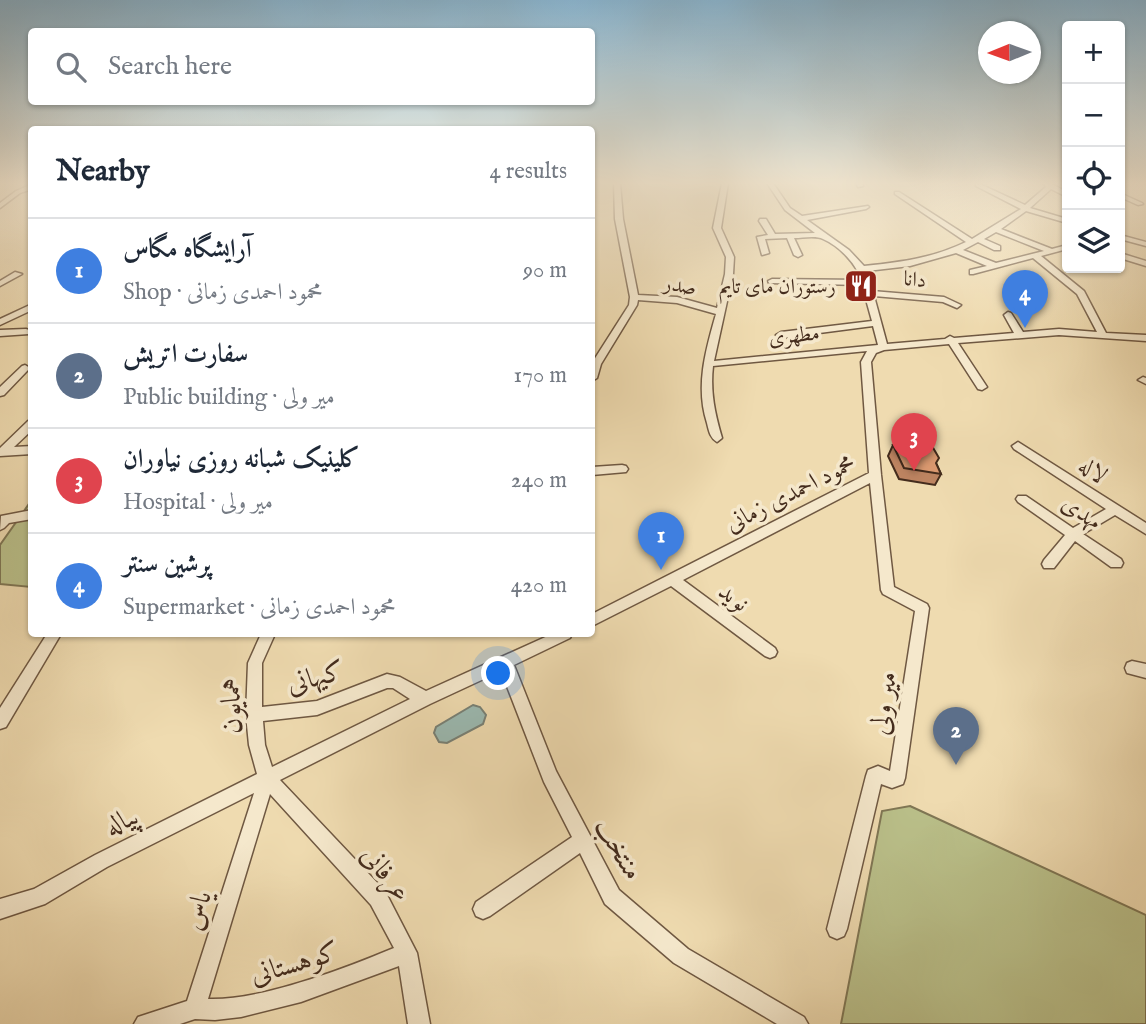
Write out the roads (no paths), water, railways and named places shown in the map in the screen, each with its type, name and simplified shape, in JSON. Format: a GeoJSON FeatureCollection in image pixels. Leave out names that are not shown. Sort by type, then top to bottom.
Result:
{"type":"FeatureCollection","features":[{"type":"Feature","properties":{"kind":"street"},"geometry":{"type":"LineString","coordinates":[[595,368],[633,305],[634,297],[621,231]]}},
{"type":"Feature","properties":{"kind":"street"},"geometry":{"type":"LineString","coordinates":[[717,438],[708,416],[705,391],[708,364],[729,274],[730,257],[718,231]]}},
{"type":"Feature","properties":{"kind":"street"},"geometry":{"type":"LineString","coordinates":[[769,231],[773,237]]}},
{"type":"Feature","properties":{"kind":"street"},"geometry":{"type":"LineString","coordinates":[[818,231],[862,269],[884,347],[950,339],[1059,332],[1146,338]]}},
{"type":"Feature","properties":{"kind":"street"},"geometry":{"type":"LineString","coordinates":[[958,231],[974,241],[997,248]]}},
{"type":"Feature","properties":{"kind":"street"},"geometry":{"type":"LineString","coordinates":[[862,269],[913,264],[974,241],[991,231]]}},
{"type":"Feature","properties":{"kind":"street"},"geometry":{"type":"LineString","coordinates":[[999,231],[1051,251]]}},
{"type":"Feature","properties":{"kind":"street"},"geometry":{"type":"LineString","coordinates":[[765,253],[760,238],[824,235]]}},
{"type":"Feature","properties":{"kind":"street"},"geometry":{"type":"LineString","coordinates":[[790,237],[798,255]]}},
{"type":"Feature","properties":{"kind":"street"},"geometry":{"type":"LineString","coordinates":[[1125,238],[1146,244]]}},
{"type":"Feature","properties":{"kind":"street"},"geometry":{"type":"LineString","coordinates":[[973,272],[1062,248]]}},
{"type":"Feature","properties":{"kind":"street"},"geometry":{"type":"LineString","coordinates":[[954,249],[995,266]]}},
{"type":"Feature","properties":{"kind":"street"},"geometry":{"type":"LineString","coordinates":[[1034,255],[1081,293],[1103,335]]}},
{"type":"Feature","properties":{"kind":"street"},"geometry":{"type":"LineString","coordinates":[[1125,257],[1146,264]]}},
{"type":"Feature","properties":{"kind":"street"},"geometry":{"type":"LineString","coordinates":[[0,284],[18,274]]}},
{"type":"Feature","properties":{"kind":"street","name":"دانا"},"geometry":{"type":"LineString","coordinates":[[772,282],[816,282],[868,288],[944,300],[957,306]]}},
{"type":"Feature","properties":{"kind":"street","name":"صدر"},"geometry":{"type":"LineString","coordinates":[[634,297],[677,300],[720,312]]}},
{"type":"Feature","properties":{"kind":"street"},"geometry":{"type":"LineString","coordinates":[[0,322],[28,308]]}},
{"type":"Feature","properties":{"kind":"street"},"geometry":{"type":"LineString","coordinates":[[1008,315],[1018,334]]}},
{"type":"Feature","properties":{"kind":"street"},"geometry":{"type":"LineString","coordinates":[[780,335],[878,323]]}},
{"type":"Feature","properties":{"kind":"street"},"geometry":{"type":"LineString","coordinates":[[0,333],[26,332]]}},
{"type":"Feature","properties":{"kind":"street"},"geometry":{"type":"LineString","coordinates":[[950,339],[982,387]]}},
{"type":"Feature","properties":{"kind":"street","name":"مطهری"},"geometry":{"type":"LineString","coordinates":[[708,364],[884,347]]}},
{"type":"Feature","properties":{"kind":"street","name":"محمود احمدی زمانی"},"geometry":{"type":"LineString","coordinates":[[595,618],[875,475],[866,362],[872,351],[884,347]]}},
{"type":"Feature","properties":{"kind":"street"},"geometry":{"type":"LineString","coordinates":[[0,393],[25,368]]}},
{"type":"Feature","properties":{"kind":"street"},"geometry":{"type":"LineString","coordinates":[[1,452],[28,428]]}},
{"type":"Feature","properties":{"kind":"street","name":"لاله"},"geometry":{"type":"LineString","coordinates":[[1017,446],[1146,529]]}},
{"type":"Feature","properties":{"kind":"street"},"geometry":{"type":"LineString","coordinates":[[1,452],[28,450]]}},
{"type":"Feature","properties":{"kind":"street"},"geometry":{"type":"LineString","coordinates":[[595,471],[622,469]]}},
{"type":"Feature","properties":{"kind":"street","name":"میر ولی"},"geometry":{"type":"LineString","coordinates":[[837,929],[874,776],[878,774],[892,780],[897,778],[922,608],[888,590],[875,475]]}},
{"type":"Feature","properties":{"kind":"street","name":"مهدی"},"geometry":{"type":"LineString","coordinates":[[1022,499],[1116,564]]}},
{"type":"Feature","properties":{"kind":"street"},"geometry":{"type":"LineString","coordinates":[[1049,564],[1074,533],[1116,509]]}},
{"type":"Feature","properties":{"kind":"street"},"geometry":{"type":"LineString","coordinates":[[0,525],[5,519],[28,515]]}},
{"type":"Feature","properties":{"kind":"street","name":"نوید"},"geometry":{"type":"LineString","coordinates":[[672,579],[770,653]]}},
{"type":"Feature","properties":{"kind":"street"},"geometry":{"type":"LineString","coordinates":[[0,722],[52,637]]}},
{"type":"Feature","properties":{"kind":"street","name":"همایون"},"geometry":{"type":"LineString","coordinates":[[267,637],[255,663],[254,715],[257,745],[267,778]]}},
{"type":"Feature","properties":{"kind":"street"},"geometry":{"type":"LineString","coordinates":[[267,778],[425,699],[559,637]]}},
{"type":"Feature","properties":{"kind":"street","name":"منتخب"},"geometry":{"type":"LineString","coordinates":[[506,663],[545,765],[581,841],[612,897],[681,956],[797,1024]]}},
{"type":"Feature","properties":{"kind":"street","name":"کیهانی"},"geometry":{"type":"LineString","coordinates":[[254,715],[317,708],[387,681],[395,682],[425,699]]}},
{"type":"Feature","properties":{"kind":"street","name":"پیاله"},"geometry":{"type":"LineString","coordinates":[[0,909],[38,897],[267,778]]}},
{"type":"Feature","properties":{"kind":"street","name":"عرفانی"},"geometry":{"type":"LineString","coordinates":[[267,778],[378,898],[407,953],[419,1024]]}},
{"type":"Feature","properties":{"kind":"street","name":"یاس"},"geometry":{"type":"LineString","coordinates":[[195,1009],[267,778]]}},
{"type":"Feature","properties":{"kind":"street"},"geometry":{"type":"LineString","coordinates":[[483,909],[581,841]]}},
{"type":"Feature","properties":{"kind":"street","name":"کوهستانی"},"geometry":{"type":"LineString","coordinates":[[195,1009],[206,1011],[249,1005],[334,981],[407,953]]}},
{"type":"Feature","properties":{"kind":"street"},"geometry":{"type":"LineString","coordinates":[[145,1024],[195,1009]]}},
{"type":"Feature","properties":{"kind":"water"},"geometry":{"type":"Polygon","coordinates":[[[473,705],[480,707],[486,715],[483,724],[447,743],[439,742],[434,733],[436,727],[473,705]]]}},
{"type":"Feature","properties":{"kind":"place","name":"رستوران مای تایم"},"geometry":{"type":"Point","coordinates":[861,286]}},
{"type":"Feature","properties":{"kind":"place","name":"پرشین سنتر"},"geometry":{"type":"Point","coordinates":[1025,328]}},
{"type":"Feature","properties":{"kind":"place","name":"کلینیک شبانه روزی نیاوران"},"geometry":{"type":"Point","coordinates":[914,471]}},
{"type":"Feature","properties":{"kind":"place","name":"آرایشگاه مگاس"},"geometry":{"type":"Point","coordinates":[661,570]}},
{"type":"Feature","properties":{"kind":"place","name":"سفارت اتریش"},"geometry":{"type":"Point","coordinates":[956,765]}}]}
